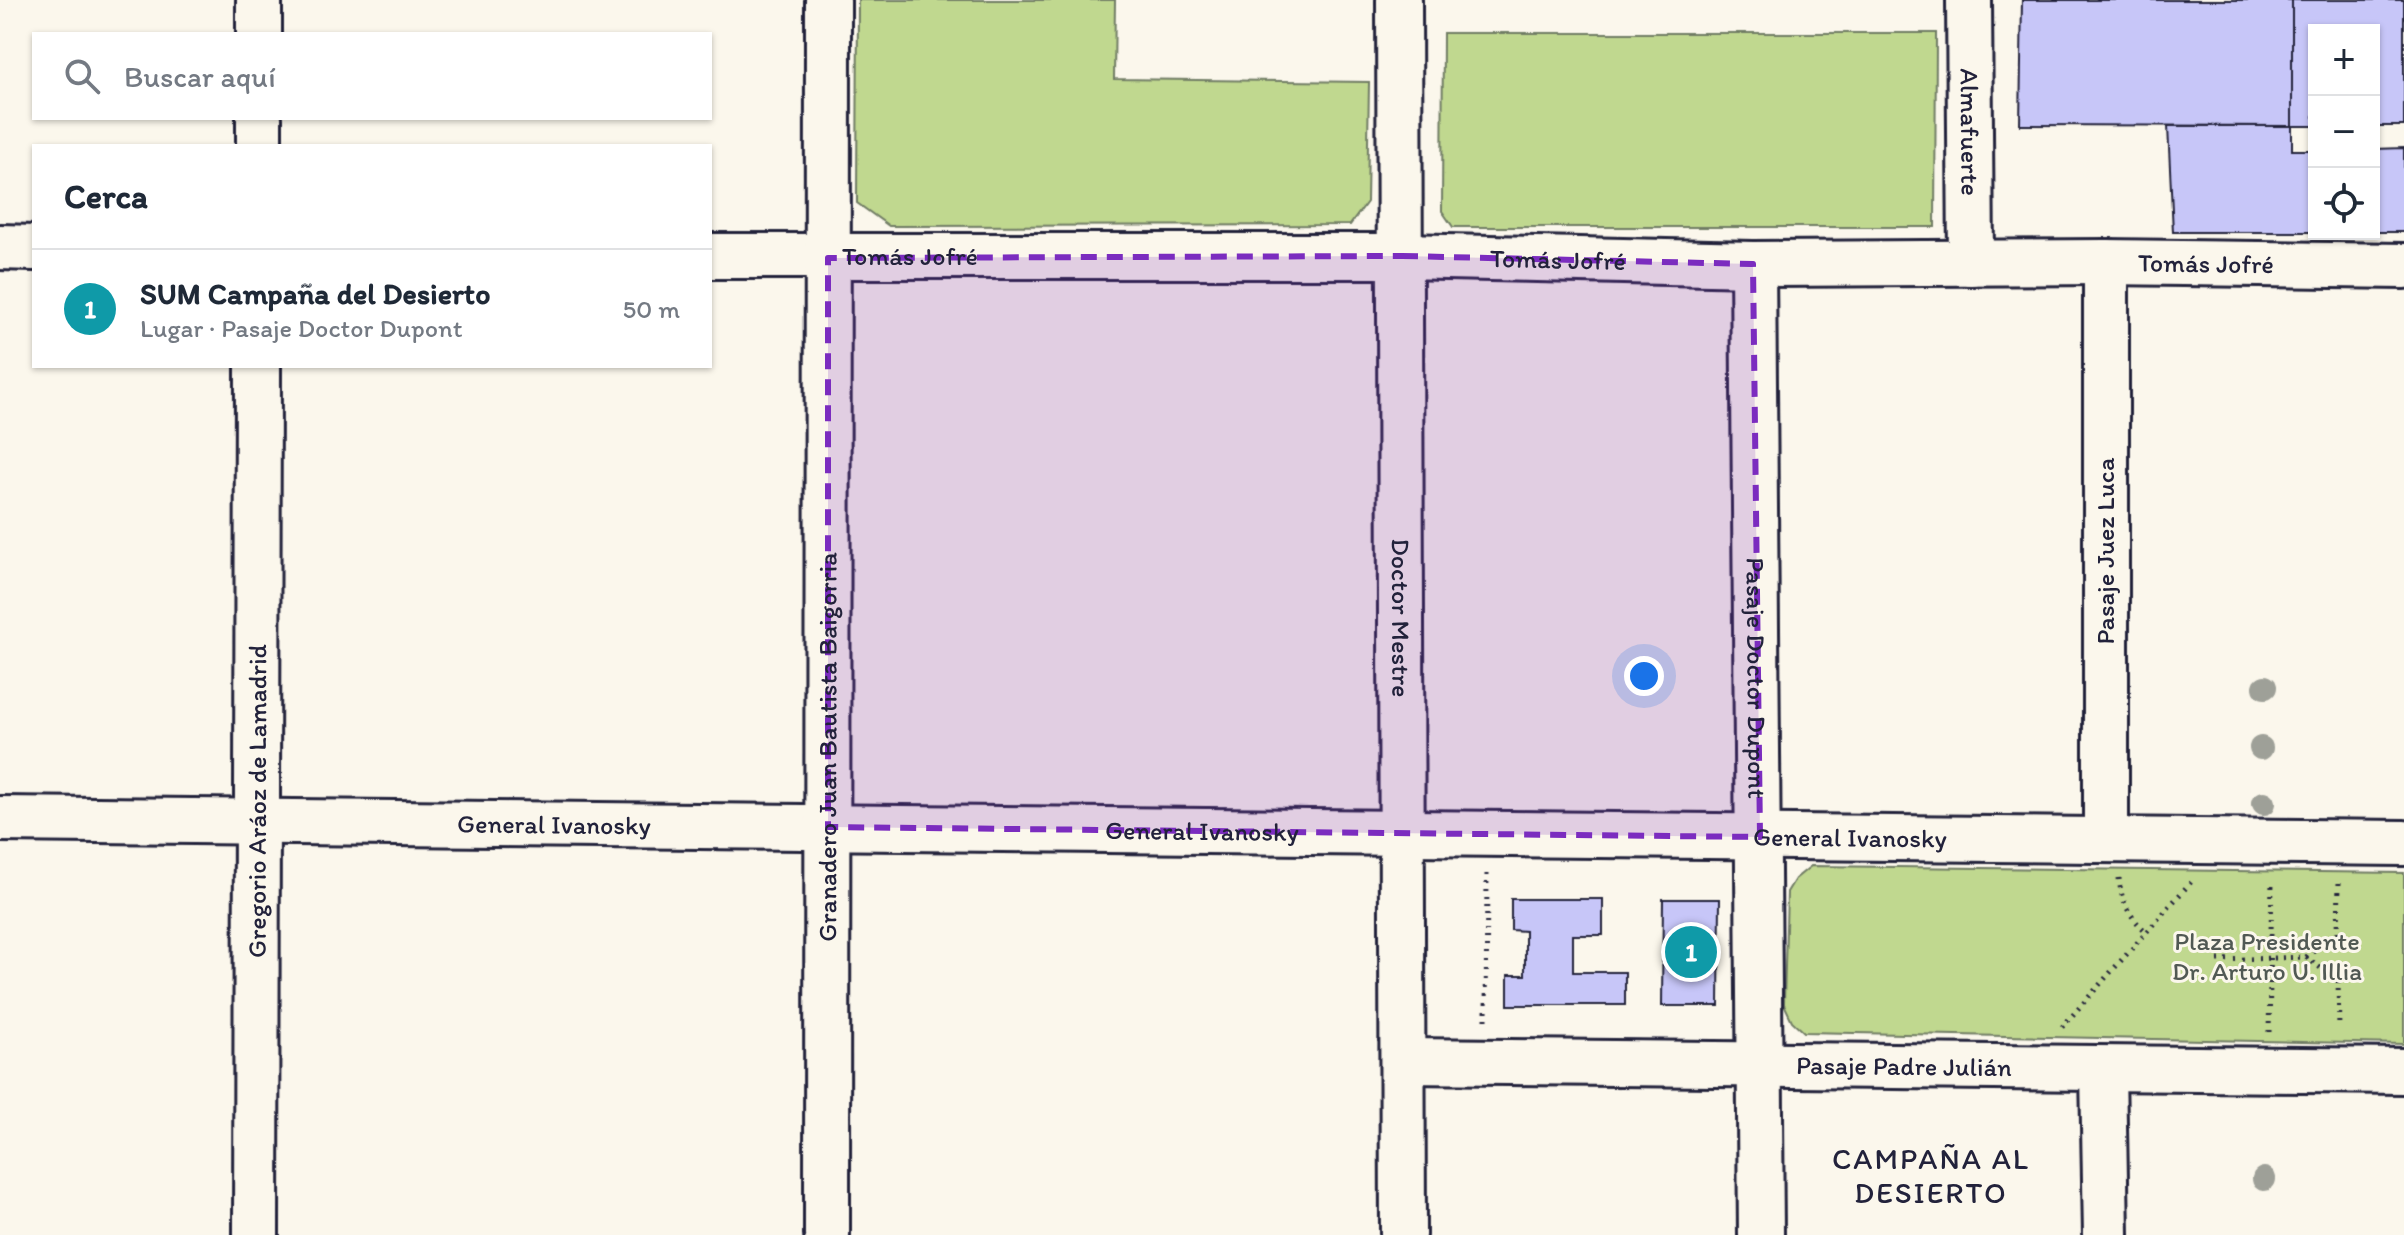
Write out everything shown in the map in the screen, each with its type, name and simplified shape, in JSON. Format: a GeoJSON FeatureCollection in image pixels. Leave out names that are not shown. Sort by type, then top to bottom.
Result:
{"type":"FeatureCollection","features":[{"type":"Feature","properties":{"kind":"street"},"geometry":{"type":"LineString","coordinates":[[259,0],[259,32]]}},
{"type":"Feature","properties":{"kind":"street","name":"Granadero Juan Bautista Baigorria"},"geometry":{"type":"LineString","coordinates":[[827,1235],[828,0]]}},
{"type":"Feature","properties":{"kind":"street","name":"Doctor Mestre"},"geometry":{"type":"LineString","coordinates":[[1399,0],[1405,833],[1403,1235]]}},
{"type":"Feature","properties":{"kind":"street","name":"Almafuerte"},"geometry":{"type":"LineString","coordinates":[[1969,0],[1971,263]]}},
{"type":"Feature","properties":{"kind":"street"},"geometry":{"type":"LineString","coordinates":[[259,120],[259,144]]}},
{"type":"Feature","properties":{"kind":"street"},"geometry":{"type":"LineString","coordinates":[[0,247],[32,248]]}},
{"type":"Feature","properties":{"kind":"street","name":"Tomás Jofré"},"geometry":{"type":"LineString","coordinates":[[712,256],[1402,256],[1753,264],[2106,262],[2404,266]]}},
{"type":"Feature","properties":{"kind":"street","name":"Pasaje Juez Luca"},"geometry":{"type":"LineString","coordinates":[[2106,262],[2112,855]]}},
{"type":"Feature","properties":{"kind":"street","name":"Pasaje Doctor Dupont"},"geometry":{"type":"LineString","coordinates":[[1753,264],[1761,1235]]}},
{"type":"Feature","properties":{"kind":"street","name":"Gregorio Aráoz de Lamadrid"},"geometry":{"type":"LineString","coordinates":[[256,1235],[258,368]]}},
{"type":"Feature","properties":{"kind":"street","name":"General Ivanosky"},"geometry":{"type":"LineString","coordinates":[[0,819],[1760,837],[2112,855],[2404,843]]}},
{"type":"Feature","properties":{"kind":"street","name":"Pasaje Padre Julián"},"geometry":{"type":"LineString","coordinates":[[1404,1061],[2103,1071],[2404,1071]]}},
{"type":"Feature","properties":{"kind":"street"},"geometry":{"type":"LineString","coordinates":[[2103,1071],[2106,1235]]}},
{"type":"Feature","properties":{"kind":"path"},"geometry":{"type":"LineString","coordinates":[[2112,855],[2121,895],[2132,920],[2147,932]]}},
{"type":"Feature","properties":{"kind":"path"},"geometry":{"type":"LineString","coordinates":[[1486,1030],[1487,865]]}},
{"type":"Feature","properties":{"kind":"path"},"geometry":{"type":"LineString","coordinates":[[2269,1041],[2273,958],[2272,872]]}},
{"type":"Feature","properties":{"kind":"path"},"geometry":{"type":"LineString","coordinates":[[2218,960],[2306,957],[2338,933],[2339,872]]}},
{"type":"Feature","properties":{"kind":"path"},"geometry":{"type":"LineString","coordinates":[[2054,1037],[2193,881]]}},
{"type":"Feature","properties":{"kind":"path"},"geometry":{"type":"LineString","coordinates":[[2306,957],[2338,981],[2339,1042]]}},
{"type":"Feature","properties":{"kind":"highlighted area"},"geometry":{"type":"Polygon","coordinates":[[[1402,256],[1753,264],[1760,837],[828,827],[828,258],[1402,256]]]}},
{"type":"Feature","properties":{"kind":"green space"},"geometry":{"type":"Polygon","coordinates":[[[858,0],[1115,0],[1114,79],[1369,82],[1367,202],[1350,225],[889,226],[857,203],[858,0]]]}},
{"type":"Feature","properties":{"kind":"green space"},"geometry":{"type":"Polygon","coordinates":[[[1443,33],[1936,33],[1935,227],[1453,227],[1442,211],[1443,33]]]}},
{"type":"Feature","properties":{"kind":"green space","name":"Plaza Presidente Dr. Arturo U. Illia"},"geometry":{"type":"Polygon","coordinates":[[[1811,866],[2404,873],[2404,1044],[1804,1032],[1792,1021],[1784,1004],[1787,892],[1795,879],[1811,866]]]}},
{"type":"Feature","properties":{"kind":"building"},"geometry":{"type":"Polygon","coordinates":[[[2022,0],[2292,0],[2292,126],[2020,125],[2022,0]]]}},
{"type":"Feature","properties":{"kind":"building"},"geometry":{"type":"Polygon","coordinates":[[[2292,0],[2404,0],[2404,126],[2380,126],[2380,24],[2308,24],[2308,126],[2292,126],[2292,0]]]}},
{"type":"Feature","properties":{"kind":"building"},"geometry":{"type":"Polygon","coordinates":[[[2168,126],[2292,126],[2292,150],[2308,150],[2308,232],[2173,232],[2168,126]]]}},
{"type":"Feature","properties":{"kind":"building"},"geometry":{"type":"Polygon","coordinates":[[[2404,148],[2404,232],[2380,232],[2380,149],[2404,148]]]}},
{"type":"Feature","properties":{"kind":"building"},"geometry":{"type":"Polygon","coordinates":[[[1511,899],[1603,899],[1603,935],[1573,935],[1573,972],[1625,972],[1625,1005],[1508,1005],[1508,975],[1525,975],[1525,931],[1511,930],[1511,899]]]}},
{"type":"Feature","properties":{"kind":"building"},"geometry":{"type":"Polygon","coordinates":[[[1663,899],[1720,899],[1719,1006],[1662,1006],[1663,899]]]}},
{"type":"Feature","properties":{"kind":"place","name":"SUM Campaña del Desierto"},"geometry":{"type":"Point","coordinates":[1691,952]}},
{"type":"Feature","properties":{"kind":"district","name":"CAMPAÑA AL DESIERTO"},"geometry":{"type":"Point","coordinates":[1931,1175]}}]}
